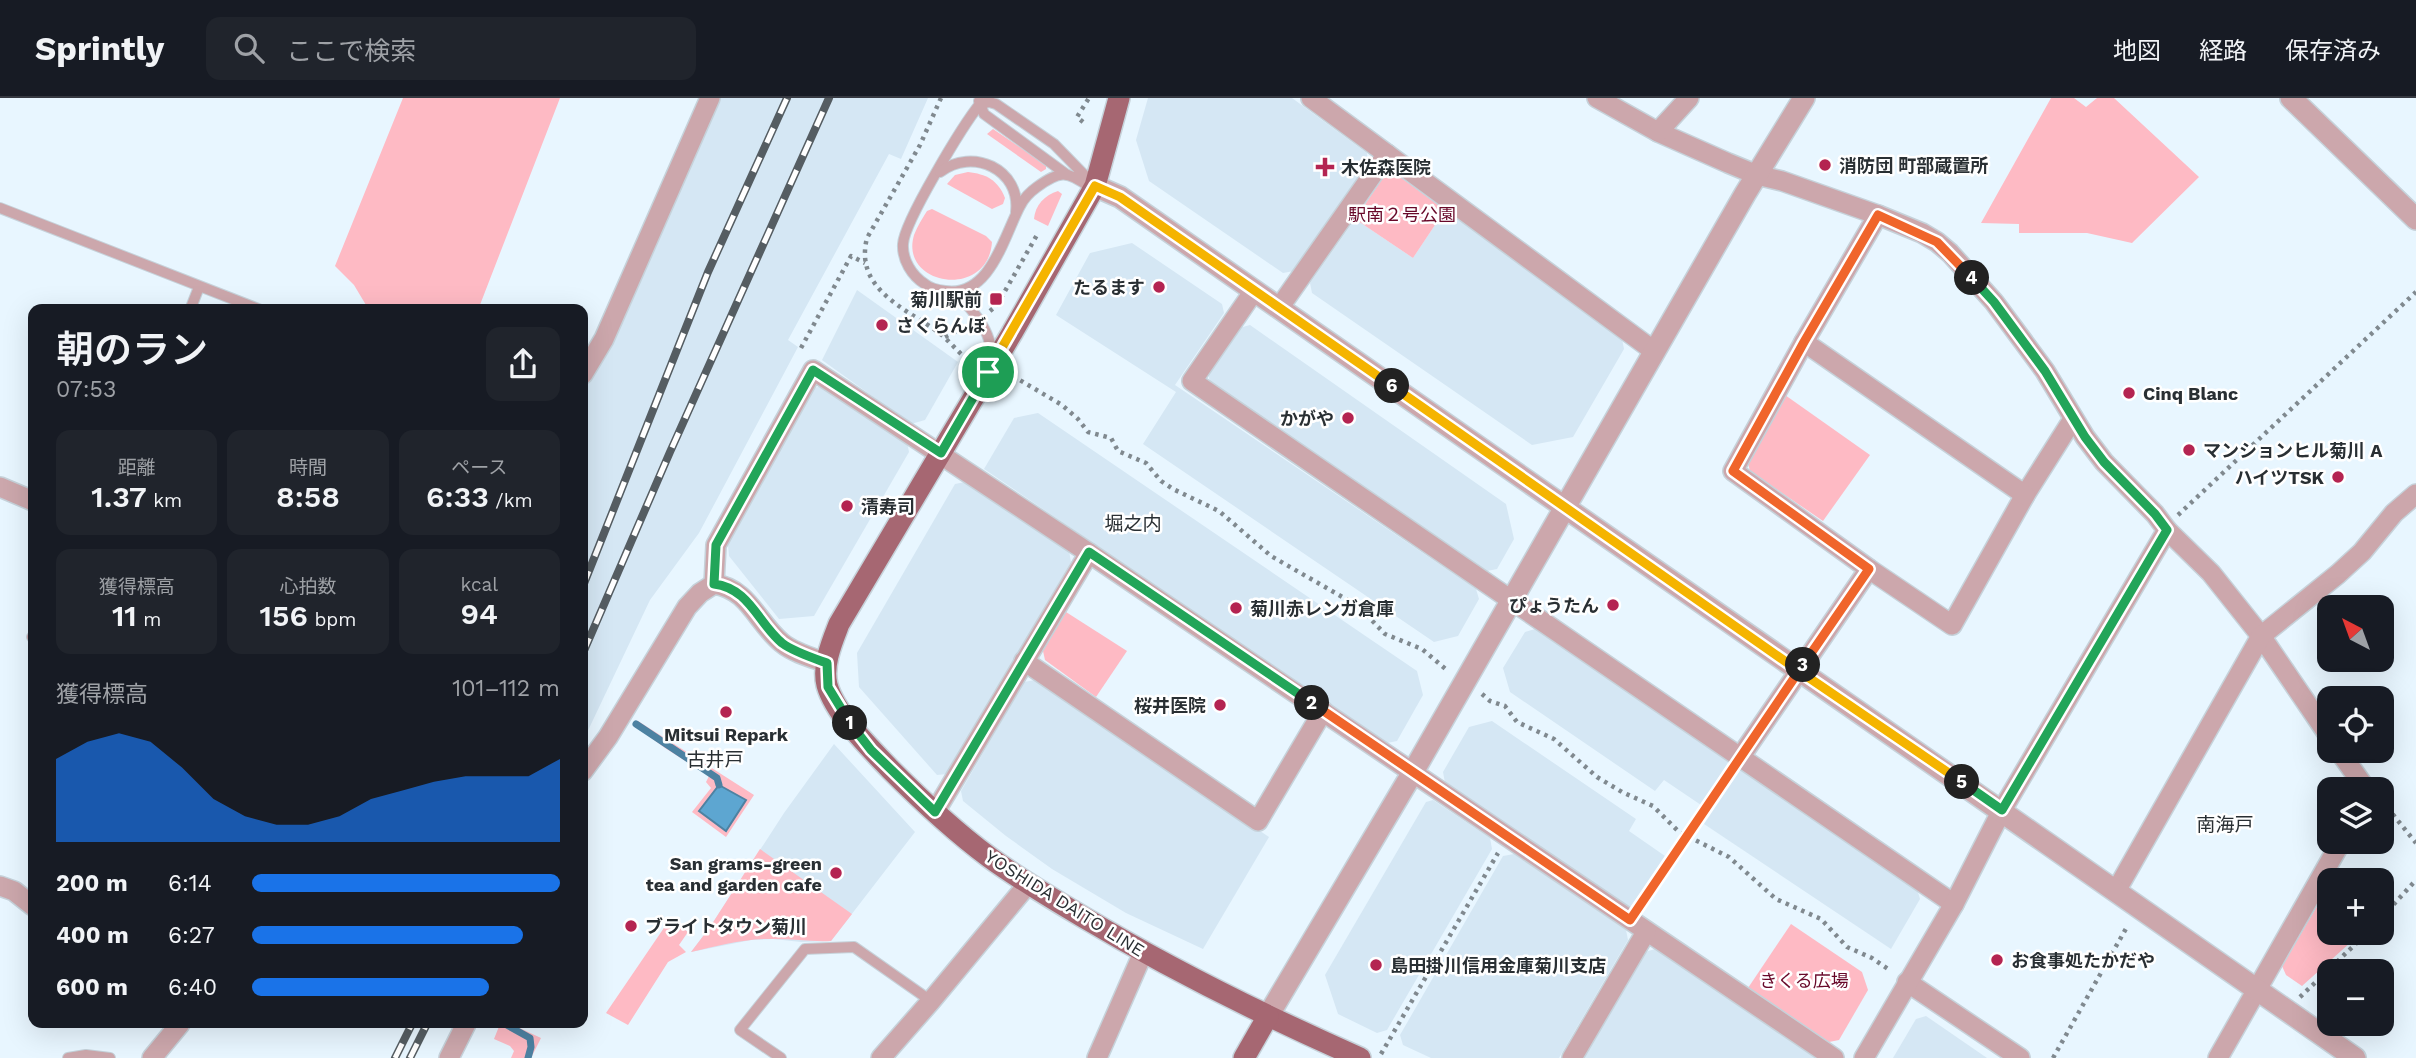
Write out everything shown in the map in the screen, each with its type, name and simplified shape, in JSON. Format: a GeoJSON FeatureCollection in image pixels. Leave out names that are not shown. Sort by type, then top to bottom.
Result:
{"type":"FeatureCollection","features":[{"type":"Feature","properties":{"kind":"main road","name":"YOSHIDA DAITO LINE"},"geometry":{"type":"LineString","coordinates":[[1119,98],[1095,186],[980,368],[941,453],[839,624],[827,663],[828,687],[854,729],[871,750],[935,812],[988,856],[1028,884],[1143,953],[1268,1016],[1360,1058]]}},
{"type":"Feature","properties":{"kind":"main road"},"geometry":{"type":"LineString","coordinates":[[1244,1058],[1268,1016]]}},
{"type":"Feature","properties":{"kind":"street"},"geometry":{"type":"LineString","coordinates":[[588,366],[604,339],[710,98]]}},
{"type":"Feature","properties":{"kind":"street"},"geometry":{"type":"LineString","coordinates":[[1311,98],[1654,351]]}},
{"type":"Feature","properties":{"kind":"street"},"geometry":{"type":"LineString","coordinates":[[1597,98],[1658,132],[1757,175],[1782,181],[1922,233],[1950,253],[2001,312],[2045,371],[2073,419],[2104,462],[2211,573],[2261,636],[2317,718]]}},
{"type":"Feature","properties":{"kind":"street"},"geometry":{"type":"LineString","coordinates":[[1658,132],[1689,98]]}},
{"type":"Feature","properties":{"kind":"street"},"geometry":{"type":"LineString","coordinates":[[1268,1016],[1413,772],[1654,351],[1804,98]]}},
{"type":"Feature","properties":{"kind":"street"},"geometry":{"type":"LineString","coordinates":[[2291,98],[2416,219]]}},
{"type":"Feature","properties":{"kind":"street"},"geometry":{"type":"LineString","coordinates":[[1279,307],[1387,154]]}},
{"type":"Feature","properties":{"kind":"street"},"geometry":{"type":"LineString","coordinates":[[1095,186],[1120,197],[1279,307],[2355,1058]]}},
{"type":"Feature","properties":{"kind":"street"},"geometry":{"type":"LineString","coordinates":[[1878,215],[1733,471],[1952,625],[2025,495],[2073,419]]}},
{"type":"Feature","properties":{"kind":"street"},"geometry":{"type":"LineString","coordinates":[[1254,291],[1192,381],[1954,904]]}},
{"type":"Feature","properties":{"kind":"street"},"geometry":{"type":"LineString","coordinates":[[1804,342],[2025,495]]}},
{"type":"Feature","properties":{"kind":"street"},"geometry":{"type":"LineString","coordinates":[[714,584],[716,545],[813,370],[1089,552],[1834,1058]]}},
{"type":"Feature","properties":{"kind":"street"},"geometry":{"type":"LineString","coordinates":[[0,487],[28,499]]}},
{"type":"Feature","properties":{"kind":"street"},"geometry":{"type":"LineString","coordinates":[[2116,891],[2261,636],[2338,575],[2362,552],[2394,513],[2416,494]]}},
{"type":"Feature","properties":{"kind":"street"},"geometry":{"type":"LineString","coordinates":[[1864,1058],[1954,904],[2002,810],[2166,529]]}},
{"type":"Feature","properties":{"kind":"street"},"geometry":{"type":"LineString","coordinates":[[935,812],[1089,552]]}},
{"type":"Feature","properties":{"kind":"street"},"geometry":{"type":"LineString","coordinates":[[1741,756],[1869,569]]}},
{"type":"Feature","properties":{"kind":"street"},"geometry":{"type":"LineString","coordinates":[[588,764],[608,737],[687,607],[700,593],[714,584],[728,587],[741,595],[782,643],[827,663]]}},
{"type":"Feature","properties":{"kind":"street"},"geometry":{"type":"LineString","coordinates":[[1024,661],[1258,821],[1323,711]]}},
{"type":"Feature","properties":{"kind":"street"},"geometry":{"type":"LineString","coordinates":[[2218,1058],[2334,854]]}},
{"type":"Feature","properties":{"kind":"street"},"geometry":{"type":"LineString","coordinates":[[881,1058],[1028,884]]}},
{"type":"Feature","properties":{"kind":"street"},"geometry":{"type":"LineString","coordinates":[[0,886],[14,891],[28,902]]}},
{"type":"Feature","properties":{"kind":"street"},"geometry":{"type":"LineString","coordinates":[[1572,1058],[1638,926]]}},
{"type":"Feature","properties":{"kind":"street"},"geometry":{"type":"LineString","coordinates":[[1097,1058],[1143,953]]}},
{"type":"Feature","properties":{"kind":"street"},"geometry":{"type":"LineString","coordinates":[[1907,982],[2020,1058]]}},
{"type":"Feature","properties":{"kind":"street"},"geometry":{"type":"LineString","coordinates":[[152,1058],[177,1028]]}},
{"type":"Feature","properties":{"kind":"street"},"geometry":{"type":"LineString","coordinates":[[449,1058],[464,1028]]}},
{"type":"Feature","properties":{"kind":"lane"},"geometry":{"type":"LineString","coordinates":[[1001,98],[1012,114]]}},
{"type":"Feature","properties":{"kind":"lane"},"geometry":{"type":"LineString","coordinates":[[979,101],[996,104],[1054,144],[1095,186]]}},
{"type":"Feature","properties":{"kind":"lane"},"geometry":{"type":"LineString","coordinates":[[979,101],[984,114],[1066,174]]}},
{"type":"Feature","properties":{"kind":"lane"},"geometry":{"type":"LineString","coordinates":[[979,101],[911,219],[903,240],[903,253],[909,268],[927,286],[956,293],[974,312],[988,339],[992,355],[980,368]]}},
{"type":"Feature","properties":{"kind":"lane"},"geometry":{"type":"LineString","coordinates":[[936,176],[958,162],[975,162],[992,166],[1008,179],[1015,191],[1017,203],[1011,228],[987,272],[980,280],[956,293]]}},
{"type":"Feature","properties":{"kind":"lane"},"geometry":{"type":"LineString","coordinates":[[1015,216],[1028,194],[1055,175],[1077,177],[1088,187],[1095,186]]}},
{"type":"Feature","properties":{"kind":"lane"},"geometry":{"type":"LineString","coordinates":[[0,208],[245,304]]}},
{"type":"Feature","properties":{"kind":"lane"},"geometry":{"type":"LineString","coordinates":[[192,304],[199,287]]}},
{"type":"Feature","properties":{"kind":"lane"},"geometry":{"type":"LineString","coordinates":[[781,1058],[740,1030],[804,949],[854,947],[931,1001]]}},
{"type":"Feature","properties":{"kind":"lane"},"geometry":{"type":"LineString","coordinates":[[68,1058],[86,1055],[110,1058]]}},
{"type":"Feature","properties":{"kind":"path"},"geometry":{"type":"LineString","coordinates":[[941,98],[920,145],[867,238],[865,262],[882,293],[945,337],[980,368]]}},
{"type":"Feature","properties":{"kind":"path"},"geometry":{"type":"LineString","coordinates":[[1083,122],[1077,117],[1089,98]]}},
{"type":"Feature","properties":{"kind":"path"},"geometry":{"type":"LineString","coordinates":[[987,314],[997,305],[1037,234]]}},
{"type":"Feature","properties":{"kind":"path"},"geometry":{"type":"LineString","coordinates":[[801,348],[851,256],[865,262]]}},
{"type":"Feature","properties":{"kind":"path"},"geometry":{"type":"LineString","coordinates":[[2166,529],[2416,292]]}},
{"type":"Feature","properties":{"kind":"path"},"geometry":{"type":"LineString","coordinates":[[945,337],[968,325]]}},
{"type":"Feature","properties":{"kind":"path"},"geometry":{"type":"LineString","coordinates":[[1013,376],[1062,405],[1088,432],[1111,438],[1118,451],[1141,460],[1172,489],[1219,511],[1271,556],[1358,606],[1385,634],[1422,649],[1449,672]]}},
{"type":"Feature","properties":{"kind":"path"},"geometry":{"type":"LineString","coordinates":[[1476,689],[1490,701],[1505,706],[1517,722],[1554,739],[1597,777],[1653,806],[1671,826],[1729,857],[1776,899],[1821,919],[1847,947],[1872,958],[1907,982]]}},
{"type":"Feature","properties":{"kind":"path"},"geometry":{"type":"LineString","coordinates":[[1638,926],[1687,836],[1741,756]]}},
{"type":"Feature","properties":{"kind":"path"},"geometry":{"type":"LineString","coordinates":[[2394,815],[2416,843]]}},
{"type":"Feature","properties":{"kind":"path"},"geometry":{"type":"LineString","coordinates":[[1379,1058],[1507,836]]}},
{"type":"Feature","properties":{"kind":"path"},"geometry":{"type":"LineString","coordinates":[[2394,904],[2416,880]]}},
{"type":"Feature","properties":{"kind":"path"},"geometry":{"type":"LineString","coordinates":[[2053,1058],[2139,906]]}},
{"type":"Feature","properties":{"kind":"path"},"geometry":{"type":"LineString","coordinates":[[2286,1009],[2354,945]]}},
{"type":"Feature","properties":{"kind":"shaded area"},"geometry":{"type":"Polygon","coordinates":[[[718,98],[928,98],[901,159],[889,154],[788,340],[798,347],[699,533],[650,600],[588,730],[590,374],[718,98]]]}},
{"type":"Feature","properties":{"kind":"shaded area"},"geometry":{"type":"Polygon","coordinates":[[[1148,98],[1292,98],[1367,153],[1368,164],[1294,271],[1283,273],[1149,181],[1136,140],[1148,98]]]}},
{"type":"Feature","properties":{"kind":"shaded area"},"geometry":{"type":"Polygon","coordinates":[[[1445,210],[1622,339],[1624,349],[1573,437],[1532,445],[1312,293],[1310,283],[1355,219],[1413,258],[1445,210]]]}},
{"type":"Feature","properties":{"kind":"shaded area"},"geometry":{"type":"Polygon","coordinates":[[[1132,243],[1222,304],[1224,313],[1175,385],[1476,589],[1479,599],[1458,636],[1434,642],[1143,444],[1176,392],[1056,315],[1090,253],[1132,243]]]}},
{"type":"Feature","properties":{"kind":"shaded area"},"geometry":{"type":"Polygon","coordinates":[[[857,290],[958,362],[925,420],[911,424],[822,360],[857,290]]]}},
{"type":"Feature","properties":{"kind":"shaded area"},"geometry":{"type":"Polygon","coordinates":[[[1250,325],[1506,504],[1514,539],[1497,569],[1487,571],[1210,383],[1208,373],[1239,328],[1250,325]]]}},
{"type":"Feature","properties":{"kind":"shaded area"},"geometry":{"type":"Polygon","coordinates":[[[823,386],[907,442],[909,452],[814,616],[779,619],[729,556],[728,545],[813,388],[823,386]]]}},
{"type":"Feature","properties":{"kind":"shaded area"},"geometry":{"type":"Polygon","coordinates":[[[1038,413],[1417,671],[1423,695],[1397,741],[1387,743],[984,469],[1014,418],[1038,413]]]}},
{"type":"Feature","properties":{"kind":"shaded area"},"geometry":{"type":"Polygon","coordinates":[[[965,482],[1069,551],[1071,562],[947,774],[937,775],[859,687],[857,653],[955,484],[965,482]]]}},
{"type":"Feature","properties":{"kind":"shaded area"},"geometry":{"type":"Polygon","coordinates":[[[1535,629],[1729,761],[1701,805],[1664,780],[1655,791],[1510,692],[1503,668],[1525,632],[1535,629]]]}},
{"type":"Feature","properties":{"kind":"shaded area"},"geometry":{"type":"Polygon","coordinates":[[[1035,680],[1269,837],[1203,949],[1126,913],[1052,869],[963,801],[961,791],[1024,682],[1035,680]]]}},
{"type":"Feature","properties":{"kind":"shaded area"},"geometry":{"type":"Polygon","coordinates":[[[1492,721],[1636,819],[1629,831],[1665,856],[1630,908],[1445,783],[1443,772],[1469,727],[1492,721]]]}},
{"type":"Feature","properties":{"kind":"shaded area"},"geometry":{"type":"Polygon","coordinates":[[[834,744],[915,832],[831,941],[751,940],[691,952],[784,813],[834,744]]]}},
{"type":"Feature","properties":{"kind":"shaded area"},"geometry":{"type":"Polygon","coordinates":[[[1741,769],[1917,889],[1920,899],[1891,949],[1704,824],[1741,769]]]}},
{"type":"Feature","properties":{"kind":"shaded area"},"geometry":{"type":"Polygon","coordinates":[[[1433,800],[1490,838],[1492,849],[1387,1030],[1377,1033],[1338,1014],[1325,975],[1426,802],[1433,800]]]}},
{"type":"Feature","properties":{"kind":"shaded area"},"geometry":{"type":"Polygon","coordinates":[[[1514,854],[1626,930],[1628,940],[1559,1058],[1431,1058],[1403,1045],[1400,1035],[1503,856],[1514,854]]]}},
{"type":"Feature","properties":{"kind":"shaded area"},"geometry":{"type":"Polygon","coordinates":[[[1655,949],[1815,1058],[1583,1058],[1645,952],[1655,949]]]}},
{"type":"Feature","properties":{"kind":"shaded area"},"geometry":{"type":"Polygon","coordinates":[[[1926,1016],[1987,1058],[1893,1058],[1916,1019],[1926,1016]]]}},
{"type":"Feature","properties":{"kind":"green space"},"geometry":{"type":"Polygon","coordinates":[[[403,98],[560,98],[480,304],[365,304],[354,285],[335,266],[403,98]]]}},
{"type":"Feature","properties":{"kind":"green space"},"geometry":{"type":"Polygon","coordinates":[[[2051,98],[2074,98],[2086,107],[2097,98],[2114,98],[2199,177],[2132,243],[2087,233],[2019,233],[2019,224],[1981,223],[2051,98]]]}},
{"type":"Feature","properties":{"kind":"green space"},"geometry":{"type":"Polygon","coordinates":[[[993,129],[1046,165],[1046,169],[1041,172],[987,134],[993,129]]]}},
{"type":"Feature","properties":{"kind":"green space"},"geometry":{"type":"Polygon","coordinates":[[[968,172],[986,176],[995,182],[1005,198],[1003,204],[992,209],[947,184],[955,175],[968,172]]]}},
{"type":"Feature","properties":{"kind":"green space","name":"駅南２号公園"},"geometry":{"type":"Polygon","coordinates":[[[1396,174],[1445,210],[1413,258],[1355,219],[1385,175],[1396,174]]]}},
{"type":"Feature","properties":{"kind":"green space"},"geometry":{"type":"Polygon","coordinates":[[[1058,191],[1062,194],[1048,226],[1034,219],[1036,209],[1042,201],[1058,191]]]}},
{"type":"Feature","properties":{"kind":"green space"},"geometry":{"type":"Polygon","coordinates":[[[932,209],[986,236],[992,242],[987,260],[976,273],[962,279],[946,279],[931,275],[919,266],[913,252],[914,235],[927,211],[932,209]]]}},
{"type":"Feature","properties":{"kind":"green space"},"geometry":{"type":"Polygon","coordinates":[[[1785,395],[1870,455],[1823,521],[1750,471],[1747,460],[1785,395]]]}},
{"type":"Feature","properties":{"kind":"green space"},"geometry":{"type":"Polygon","coordinates":[[[1066,612],[1127,651],[1096,697],[1045,660],[1043,651],[1066,612]]]}},
{"type":"Feature","properties":{"kind":"green space"},"geometry":{"type":"Polygon","coordinates":[[[638,721],[754,795],[726,837],[692,812],[711,788],[706,782],[709,776],[635,726],[638,721]]]}},
{"type":"Feature","properties":{"kind":"green space"},"geometry":{"type":"Polygon","coordinates":[[[760,849],[852,914],[831,941],[753,940],[691,952],[710,927],[760,849]]]}},
{"type":"Feature","properties":{"kind":"green space"},"geometry":{"type":"Polygon","coordinates":[[[2317,906],[2317,945],[2348,945],[2332,959],[2317,959],[2317,973],[2302,986],[2286,975],[2282,966],[2317,906]]]}},
{"type":"Feature","properties":{"kind":"green space"},"geometry":{"type":"Polygon","coordinates":[[[670,919],[688,932],[679,945],[686,952],[668,962],[628,1025],[606,1013],[670,919]]]}},
{"type":"Feature","properties":{"kind":"green space","name":"きくる広場"},"geometry":{"type":"Polygon","coordinates":[[[1791,924],[1862,972],[1868,990],[1839,1040],[1829,1042],[1748,988],[1791,924]]]}},
{"type":"Feature","properties":{"kind":"green space"},"geometry":{"type":"Polygon","coordinates":[[[498,1028],[520,1028],[541,1038],[531,1058],[511,1058],[514,1051],[510,1046],[494,1039],[498,1028]]]}},
{"type":"Feature","properties":{"kind":"water"},"geometry":{"type":"Polygon","coordinates":[[[719,785],[746,800],[726,831],[699,811],[719,785]]]}},
{"type":"Feature","properties":{"kind":"waterway"},"geometry":{"type":"LineString","coordinates":[[636,724],[717,778],[719,785]]}},
{"type":"Feature","properties":{"kind":"waterway"},"geometry":{"type":"LineString","coordinates":[[512,1028],[530,1038],[528,1058]]}},
{"type":"Feature","properties":{"kind":"railway"},"geometry":{"type":"LineString","coordinates":[[588,573],[708,272],[787,98]]}},
{"type":"Feature","properties":{"kind":"railway"},"geometry":{"type":"LineString","coordinates":[[588,641],[829,98]]}},
{"type":"Feature","properties":{"kind":"railway"},"geometry":{"type":"LineString","coordinates":[[395,1058],[410,1028]]}},
{"type":"Feature","properties":{"kind":"railway"},"geometry":{"type":"LineString","coordinates":[[410,1058],[425,1028]]}},
{"type":"Feature","properties":{"kind":"place","name":"消防団 町部蔵置所"},"geometry":{"type":"Point","coordinates":[1825,165]}},
{"type":"Feature","properties":{"kind":"place","name":"木佐森医院"},"geometry":{"type":"Point","coordinates":[1325,167]}},
{"type":"Feature","properties":{"kind":"place","name":"たるます"},"geometry":{"type":"Point","coordinates":[1159,287]}},
{"type":"Feature","properties":{"kind":"place","name":"菊川駅前"},"geometry":{"type":"Point","coordinates":[996,299]}},
{"type":"Feature","properties":{"kind":"place","name":"さくらんぼ"},"geometry":{"type":"Point","coordinates":[882,325]}},
{"type":"Feature","properties":{"kind":"place","name":"Cinq Blanc"},"geometry":{"type":"Point","coordinates":[2129,393]}},
{"type":"Feature","properties":{"kind":"place","name":"かがや"},"geometry":{"type":"Point","coordinates":[1348,418]}},
{"type":"Feature","properties":{"kind":"place","name":"マンションヒル菊川 A"},"geometry":{"type":"Point","coordinates":[2189,450]}},
{"type":"Feature","properties":{"kind":"place","name":"ハイツTSK"},"geometry":{"type":"Point","coordinates":[2338,477]}},
{"type":"Feature","properties":{"kind":"place","name":"清寿司"},"geometry":{"type":"Point","coordinates":[847,506]}},
{"type":"Feature","properties":{"kind":"place","name":"ぴょうたん"},"geometry":{"type":"Point","coordinates":[1613,605]}},
{"type":"Feature","properties":{"kind":"place","name":"菊川赤レンガ倉庫"},"geometry":{"type":"Point","coordinates":[1236,608]}},
{"type":"Feature","properties":{"kind":"place","name":"桜井医院"},"geometry":{"type":"Point","coordinates":[1220,705]}},
{"type":"Feature","properties":{"kind":"place","name":"Mitsui Repark"},"geometry":{"type":"Point","coordinates":[726,712]}},
{"type":"Feature","properties":{"kind":"place","name":"San grams-green tea and garden cafe"},"geometry":{"type":"Point","coordinates":[836,873]}},
{"type":"Feature","properties":{"kind":"place","name":"ブライトタウン菊川"},"geometry":{"type":"Point","coordinates":[631,926]}},
{"type":"Feature","properties":{"kind":"place","name":"お食事処たかだや"},"geometry":{"type":"Point","coordinates":[1997,960]}},
{"type":"Feature","properties":{"kind":"place","name":"島田掛川信用金庫菊川支店"},"geometry":{"type":"Point","coordinates":[1376,965]}},
{"type":"Feature","properties":{"kind":"district","name":"堀之内"},"geometry":{"type":"Point","coordinates":[1133,523]}},
{"type":"Feature","properties":{"kind":"district","name":"古井戸"},"geometry":{"type":"Point","coordinates":[715,759]}},
{"type":"Feature","properties":{"kind":"district","name":"南海戸"},"geometry":{"type":"Point","coordinates":[2225,824]}},
{"type":"Feature","properties":{"kind":"route"},"geometry":{"type":"LineString","coordinates":[[988,372],[941,453],[813,370],[716,545],[714,584],[728,587],[741,595],[782,643],[827,663],[828,687],[854,729],[871,750],[935,812],[1089,552],[1630,920],[1799,671],[1869,569],[1733,471],[1878,215],[1922,233],[1950,253],[1994,302],[2045,371],[2085,437],[2104,462],[2167,530],[2002,810],[1799,671],[1120,197],[1095,186],[988,372]]}}]}
